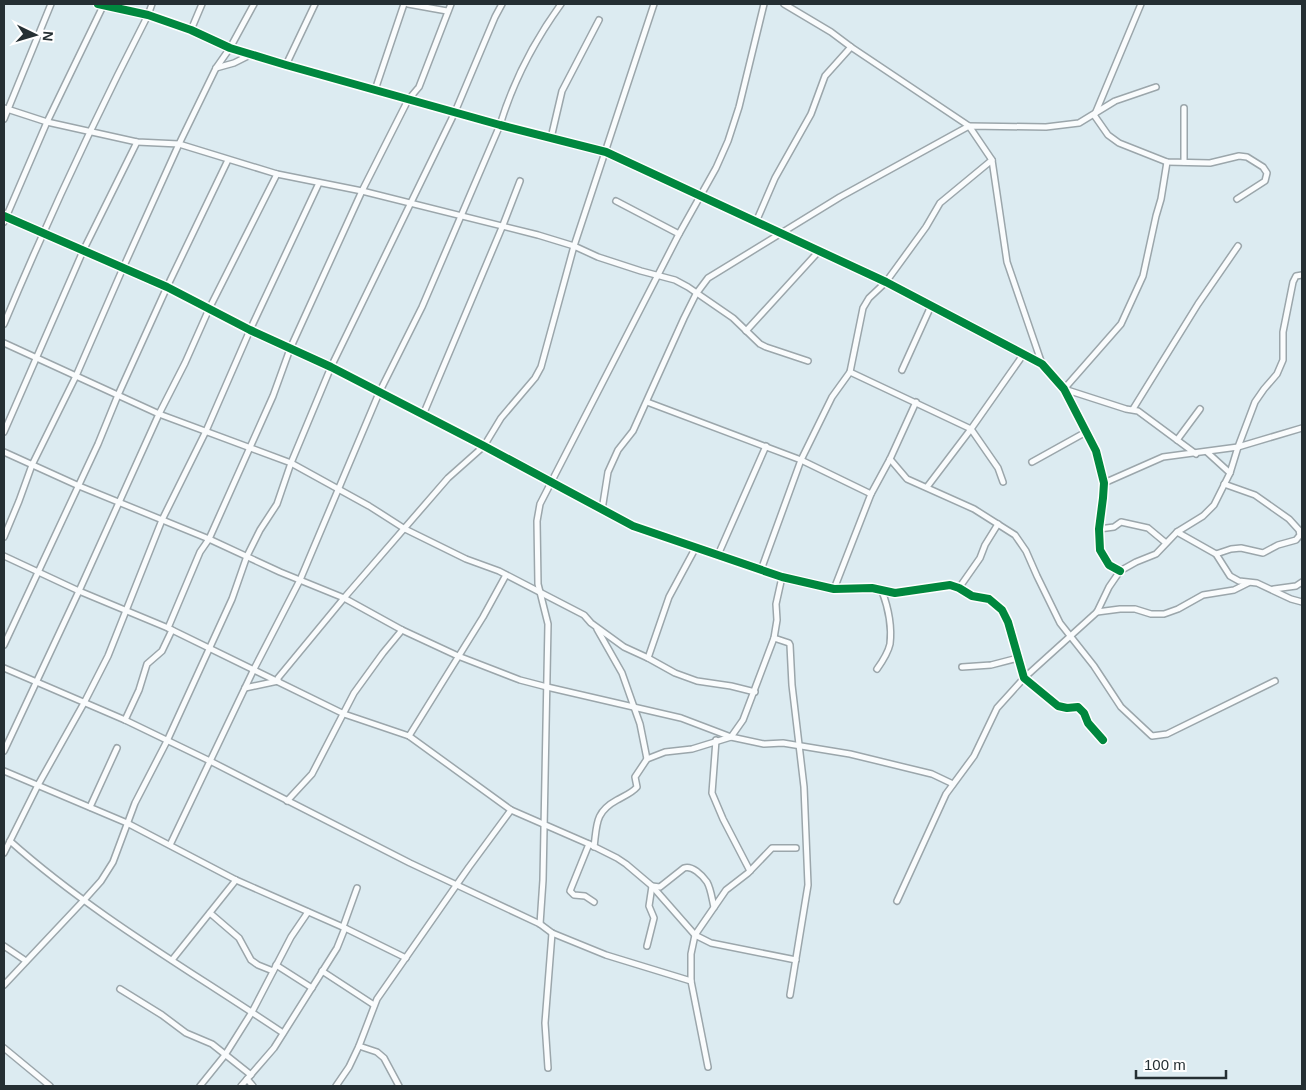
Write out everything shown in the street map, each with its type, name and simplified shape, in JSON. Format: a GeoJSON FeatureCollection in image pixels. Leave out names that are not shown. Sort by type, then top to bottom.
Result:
{"type":"FeatureCollection","features":[{"type":"Feature","properties":{"kind":"street"},"geometry":{"type":"LineString","coordinates":[[4,119],[6,109],[51,4]]}},
{"type":"Feature","properties":{"kind":"street"},"geometry":{"type":"LineString","coordinates":[[98,4],[148,15],[191,30],[230,48],[286,66],[500,126],[606,152],[886,282],[1042,364]]}},
{"type":"Feature","properties":{"kind":"street"},"geometry":{"type":"LineString","coordinates":[[4,324],[42,233],[152,4]]}},
{"type":"Feature","properties":{"kind":"street"},"geometry":{"type":"LineString","coordinates":[[191,30],[202,4]]}},
{"type":"Feature","properties":{"kind":"street"},"geometry":{"type":"LineString","coordinates":[[4,537],[32,465],[76,376],[179,144],[216,68],[230,48],[254,4]]}},
{"type":"Feature","properties":{"kind":"street"},"geometry":{"type":"LineString","coordinates":[[286,66],[315,4]]}},
{"type":"Feature","properties":{"kind":"street"},"geometry":{"type":"LineString","coordinates":[[375,90],[404,4]]}},
{"type":"Feature","properties":{"kind":"street"},"geometry":{"type":"LineString","coordinates":[[408,4],[447,11]]}},
{"type":"Feature","properties":{"kind":"street"},"geometry":{"type":"LineString","coordinates":[[125,720],[139,690],[147,664],[162,651],[200,552],[209,539],[273,396],[290,349],[362,191],[408,100],[419,87],[451,4]]}},
{"type":"Feature","properties":{"kind":"street"},"geometry":{"type":"LineString","coordinates":[[4,985],[101,881],[113,862],[134,802],[167,742],[232,599],[247,556],[260,530],[277,504],[291,463],[331,367],[455,112],[494,17],[502,4]]}},
{"type":"Feature","properties":{"kind":"street"},"geometry":{"type":"LineString","coordinates":[[170,845],[254,669],[300,580],[379,393],[422,307],[462,216],[500,126],[507,101],[545,26],[561,4]]}},
{"type":"Feature","properties":{"kind":"street"},"geometry":{"type":"LineString","coordinates":[[245,688],[278,680],[344,598],[448,478],[484,446],[501,418],[535,378],[541,367],[574,246],[654,4]]}},
{"type":"Feature","properties":{"kind":"street"},"geometry":{"type":"LineString","coordinates":[[540,924],[543,880],[548,624],[538,584],[537,521],[540,504],[728,141],[739,107],[764,4]]}},
{"type":"Feature","properties":{"kind":"street"},"geometry":{"type":"LineString","coordinates":[[784,4],[831,32],[851,48],[969,126],[992,160],[1007,262],[1042,364],[1064,389],[1096,451],[1104,483],[1099,529],[1100,550],[1109,565],[1120,571]]}},
{"type":"Feature","properties":{"kind":"street"},"geometry":{"type":"LineString","coordinates":[[1094,115],[1141,4]]}},
{"type":"Feature","properties":{"kind":"street"},"geometry":{"type":"LineString","coordinates":[[104,5],[47,122],[5,218],[167,287],[250,330],[331,367],[633,526],[782,577],[834,588],[872,588],[895,593],[950,585],[972,596],[989,600],[1002,610],[1008,622],[1024,678],[1058,706],[1067,708],[1078,707],[1084,713],[1088,723],[1103,740]]}},
{"type":"Feature","properties":{"kind":"street"},"geometry":{"type":"LineString","coordinates":[[551,138],[562,91],[599,20]]}},
{"type":"Feature","properties":{"kind":"street"},"geometry":{"type":"LineString","coordinates":[[756,222],[776,178],[811,114],[825,76],[851,48]]}},
{"type":"Feature","properties":{"kind":"street"},"geometry":{"type":"LineString","coordinates":[[216,68],[234,63],[250,55]]}},
{"type":"Feature","properties":{"kind":"street"},"geometry":{"type":"LineString","coordinates":[[602,510],[608,472],[618,450],[633,431],[696,294],[708,278],[840,197],[969,126],[1046,128],[1080,122],[1115,101],[1156,88]]}},
{"type":"Feature","properties":{"kind":"street"},"geometry":{"type":"LineString","coordinates":[[1184,108],[1184,162]]}},
{"type":"Feature","properties":{"kind":"street"},"geometry":{"type":"LineString","coordinates":[[6,109],[47,122],[137,142],[179,144],[277,174],[362,191],[503,225],[574,246],[598,257],[675,280],[733,318],[766,347],[808,361]]}},
{"type":"Feature","properties":{"kind":"street"},"geometry":{"type":"LineString","coordinates":[[1094,115],[1108,135],[1119,143],[1167,162],[1210,164],[1239,156],[1253,160],[1267,173],[1265,181],[1236,199]]}},
{"type":"Feature","properties":{"kind":"street"},"geometry":{"type":"LineString","coordinates":[[4,432],[83,251],[137,142]]}},
{"type":"Feature","properties":{"kind":"street"},"geometry":{"type":"LineString","coordinates":[[4,645],[79,486],[167,287],[228,160]]}},
{"type":"Feature","properties":{"kind":"street"},"geometry":{"type":"LineString","coordinates":[[761,570],[801,460],[832,397],[850,372],[862,308],[869,298],[886,282],[926,227],[940,203],[992,160]]}},
{"type":"Feature","properties":{"kind":"street"},"geometry":{"type":"LineString","coordinates":[[1064,389],[1121,324],[1143,276],[1161,199],[1167,162]]}},
{"type":"Feature","properties":{"kind":"street"},"geometry":{"type":"LineString","coordinates":[[4,751],[159,414],[277,174]]}},
{"type":"Feature","properties":{"kind":"street"},"geometry":{"type":"LineString","coordinates":[[422,415],[520,181]]}},
{"type":"Feature","properties":{"kind":"street"},"geometry":{"type":"LineString","coordinates":[[4,853],[108,656],[162,520],[206,431],[250,330],[319,183]]}},
{"type":"Feature","properties":{"kind":"street"},"geometry":{"type":"LineString","coordinates":[[616,201],[679,234]]}},
{"type":"Feature","properties":{"kind":"street"},"geometry":{"type":"LineString","coordinates":[[1133,410],[1198,304],[1238,246]]}},
{"type":"Feature","properties":{"kind":"street"},"geometry":{"type":"LineString","coordinates":[[746,331],[819,251]]}},
{"type":"Feature","properties":{"kind":"street"},"geometry":{"type":"LineString","coordinates":[[897,901],[946,794],[974,756],[997,708],[1024,678],[1097,612],[1120,571],[1156,554],[1177,532],[1202,516],[1214,505],[1230,473],[1255,402],[1277,374],[1284,360],[1283,332],[1293,282],[1296,276],[1302,275]]}},
{"type":"Feature","properties":{"kind":"street"},"geometry":{"type":"LineString","coordinates":[[902,370],[931,306]]}},
{"type":"Feature","properties":{"kind":"street"},"geometry":{"type":"LineString","coordinates":[[4,343],[159,414],[291,463],[405,529],[466,559],[506,575],[584,615],[624,648],[675,672],[697,682],[731,686],[755,692]]}},
{"type":"Feature","properties":{"kind":"street"},"geometry":{"type":"LineString","coordinates":[[927,487],[1023,355]]}},
{"type":"Feature","properties":{"kind":"street"},"geometry":{"type":"LineString","coordinates":[[850,372],[971,429],[998,468],[1004,482]]}},
{"type":"Feature","properties":{"kind":"street"},"geometry":{"type":"LineString","coordinates":[[1064,389],[1126,409],[1138,411],[1196,454]]}},
{"type":"Feature","properties":{"kind":"street"},"geometry":{"type":"LineString","coordinates":[[647,402],[801,460],[871,494]]}},
{"type":"Feature","properties":{"kind":"street"},"geometry":{"type":"LineString","coordinates":[[834,588],[871,494],[890,459],[916,402]]}},
{"type":"Feature","properties":{"kind":"street"},"geometry":{"type":"LineString","coordinates":[[1177,440],[1200,409]]}},
{"type":"Feature","properties":{"kind":"street"},"geometry":{"type":"LineString","coordinates":[[1104,483],[1163,457],[1238,447],[1302,428]]}},
{"type":"Feature","properties":{"kind":"street"},"geometry":{"type":"LineString","coordinates":[[1032,462],[1086,432]]}},
{"type":"Feature","properties":{"kind":"street"},"geometry":{"type":"LineString","coordinates":[[718,555],[766,446]]}},
{"type":"Feature","properties":{"kind":"street"},"geometry":{"type":"LineString","coordinates":[[4,452],[79,486],[209,539],[344,598],[402,630],[458,656],[527,682],[681,718],[731,737],[764,744],[783,743],[850,754],[932,774],[953,784]]}},
{"type":"Feature","properties":{"kind":"street"},"geometry":{"type":"LineString","coordinates":[[1208,452],[1230,473]]}},
{"type":"Feature","properties":{"kind":"street"},"geometry":{"type":"LineString","coordinates":[[890,459],[908,478],[974,509],[1015,535],[1026,551],[1047,598],[1070,637],[1094,666],[1121,707],[1152,736],[1167,734],[1274,681]]}},
{"type":"Feature","properties":{"kind":"street"},"geometry":{"type":"LineString","coordinates":[[1216,554],[1241,548],[1263,553],[1278,545],[1296,540],[1300,535],[1299,530],[1289,519],[1255,495],[1224,484]]}},
{"type":"Feature","properties":{"kind":"street"},"geometry":{"type":"LineString","coordinates":[[1099,529],[1114,528],[1121,522],[1148,528],[1166,543]]}},
{"type":"Feature","properties":{"kind":"street"},"geometry":{"type":"LineString","coordinates":[[959,588],[980,558],[985,545],[998,524]]}},
{"type":"Feature","properties":{"kind":"street"},"geometry":{"type":"LineString","coordinates":[[1177,532],[1216,554],[1230,576],[1239,581],[1257,582],[1291,599],[1302,602]]}},
{"type":"Feature","properties":{"kind":"street"},"geometry":{"type":"LineString","coordinates":[[648,658],[669,597],[696,548]]}},
{"type":"Feature","properties":{"kind":"street"},"geometry":{"type":"LineString","coordinates":[[4,556],[79,591],[170,629],[278,680],[344,714],[409,736],[511,810],[622,861],[652,886],[695,935],[711,943],[796,960]]}},
{"type":"Feature","properties":{"kind":"street"},"geometry":{"type":"LineString","coordinates":[[409,736],[483,617],[506,575]]}},
{"type":"Feature","properties":{"kind":"street"},"geometry":{"type":"LineString","coordinates":[[594,902],[585,896],[574,895],[570,891],[592,846],[600,813],[608,805],[637,787],[635,777],[647,759],[665,752],[692,749],[716,740],[731,737],[743,720],[774,638],[778,620],[776,604],[782,577]]}},
{"type":"Feature","properties":{"kind":"street"},"geometry":{"type":"LineString","coordinates":[[1273,589],[1296,586],[1302,582]]}},
{"type":"Feature","properties":{"kind":"street"},"geometry":{"type":"LineString","coordinates":[[1097,612],[1135,609],[1151,614],[1164,614],[1178,609],[1203,595],[1234,590],[1248,583]]}},
{"type":"Feature","properties":{"kind":"street"},"geometry":{"type":"LineString","coordinates":[[877,670],[886,657],[890,643],[887,607],[882,591]]}},
{"type":"Feature","properties":{"kind":"street"},"geometry":{"type":"LineString","coordinates":[[596,626],[622,673],[632,707],[640,724],[647,759]]}},
{"type":"Feature","properties":{"kind":"street"},"geometry":{"type":"LineString","coordinates":[[287,801],[312,774],[354,693],[402,630]]}},
{"type":"Feature","properties":{"kind":"street"},"geometry":{"type":"LineString","coordinates":[[774,638],[790,645],[792,685],[804,788],[808,885],[790,995]]}},
{"type":"Feature","properties":{"kind":"street"},"geometry":{"type":"LineString","coordinates":[[962,667],[991,665],[1018,658]]}},
{"type":"Feature","properties":{"kind":"street"},"geometry":{"type":"LineString","coordinates":[[4,668],[125,720],[167,742],[210,761],[456,885],[540,924],[552,933],[606,955],[691,981]]}},
{"type":"Feature","properties":{"kind":"street"},"geometry":{"type":"LineString","coordinates":[[716,740],[712,793],[723,820],[750,871]]}},
{"type":"Feature","properties":{"kind":"street"},"geometry":{"type":"LineString","coordinates":[[90,807],[118,748]]}},
{"type":"Feature","properties":{"kind":"street"},"geometry":{"type":"LineString","coordinates":[[4,772],[127,823],[236,880],[406,958]]}},
{"type":"Feature","properties":{"kind":"street"},"geometry":{"type":"LineString","coordinates":[[336,1086],[349,1067],[359,1046],[374,1005],[456,885],[511,810]]}},
{"type":"Feature","properties":{"kind":"street"},"geometry":{"type":"LineString","coordinates":[[10,841],[43,870],[156,951],[283,1033]]}},
{"type":"Feature","properties":{"kind":"street"},"geometry":{"type":"LineString","coordinates":[[708,1066],[691,981],[691,954],[695,935],[726,890],[750,871],[772,848],[796,848]]}},
{"type":"Feature","properties":{"kind":"street"},"geometry":{"type":"LineString","coordinates":[[652,886],[660,888],[688,866],[693,868],[707,883],[714,907]]}},
{"type":"Feature","properties":{"kind":"street"},"geometry":{"type":"LineString","coordinates":[[172,960],[236,880]]}},
{"type":"Feature","properties":{"kind":"street"},"geometry":{"type":"LineString","coordinates":[[647,946],[654,918],[649,906],[652,886]]}},
{"type":"Feature","properties":{"kind":"street"},"geometry":{"type":"LineString","coordinates":[[241,1086],[274,1048],[337,948],[357,888]]}},
{"type":"Feature","properties":{"kind":"street"},"geometry":{"type":"LineString","coordinates":[[200,1086],[225,1055],[252,1012],[291,937],[308,912]]}},
{"type":"Feature","properties":{"kind":"street"},"geometry":{"type":"LineString","coordinates":[[210,913],[239,938],[251,960],[272,972]]}},
{"type":"Feature","properties":{"kind":"street"},"geometry":{"type":"LineString","coordinates":[[548,1068],[545,1023],[552,933]]}},
{"type":"Feature","properties":{"kind":"street"},"geometry":{"type":"LineString","coordinates":[[4,946],[26,961]]}},
{"type":"Feature","properties":{"kind":"street"},"geometry":{"type":"LineString","coordinates":[[276,965],[312,988]]}},
{"type":"Feature","properties":{"kind":"street"},"geometry":{"type":"LineString","coordinates":[[322,972],[374,1005]]}},
{"type":"Feature","properties":{"kind":"street"},"geometry":{"type":"LineString","coordinates":[[120,989],[162,1015],[186,1033],[212,1044],[249,1077],[253,1086]]}},
{"type":"Feature","properties":{"kind":"street"},"geometry":{"type":"LineString","coordinates":[[359,1046],[377,1052],[384,1058],[399,1086]]}},
{"type":"Feature","properties":{"kind":"street"},"geometry":{"type":"LineString","coordinates":[[4,1048],[50,1086]]}},
{"type":"Feature","properties":{"kind":"cycle path"},"geometry":{"type":"LineString","coordinates":[[98,4],[148,15],[191,30],[230,48],[286,65],[500,125],[606,152],[886,282],[1042,364],[1064,389],[1096,451],[1104,483],[1099,529],[1100,550],[1109,565],[1120,571]]}},
{"type":"Feature","properties":{"kind":"cycle path"},"geometry":{"type":"LineString","coordinates":[[4,216],[167,287],[250,330],[331,367],[633,526],[782,577],[834,589],[872,588],[895,593],[950,585],[972,596],[989,599],[1002,610],[1008,622],[1024,678],[1058,706],[1067,708],[1078,707],[1084,713],[1088,723],[1103,740]]}}]}
